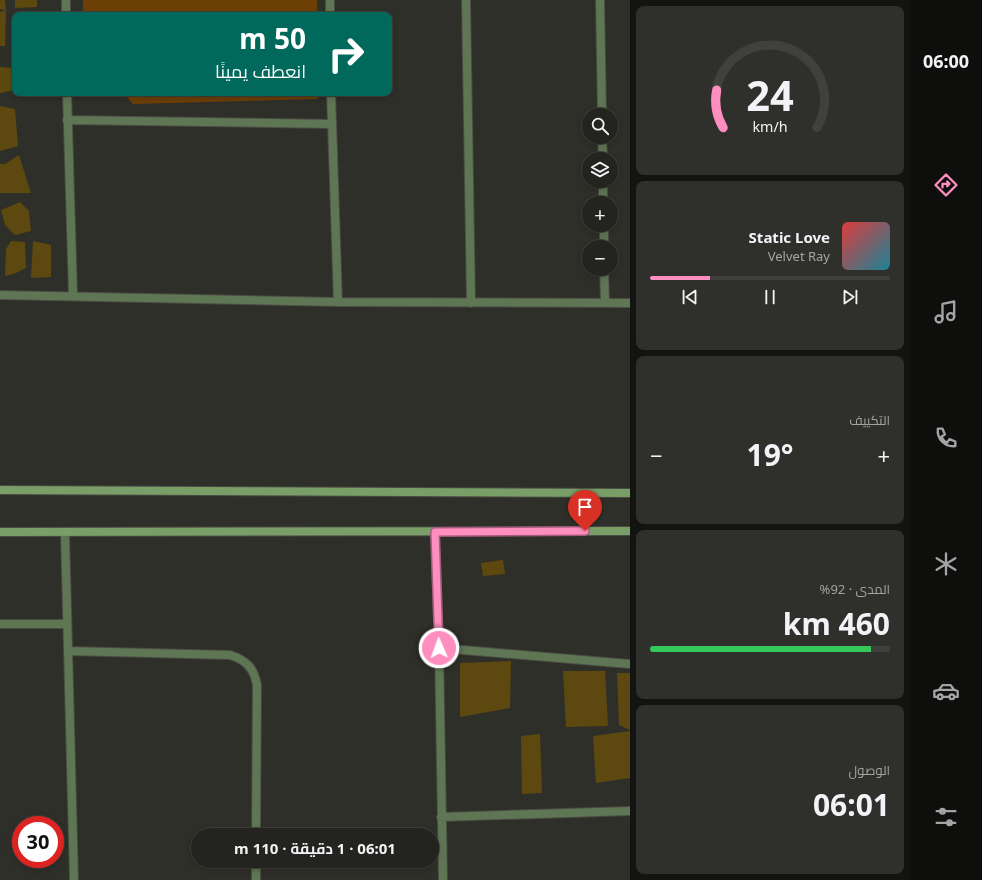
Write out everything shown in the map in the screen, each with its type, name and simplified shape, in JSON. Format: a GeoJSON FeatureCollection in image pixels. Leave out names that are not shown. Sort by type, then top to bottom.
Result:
{"type":"FeatureCollection","features":[{"type":"Feature","properties":{"kind":"street"},"geometry":{"type":"LineString","coordinates":[[66,0],[66,12]]}},
{"type":"Feature","properties":{"kind":"street"},"geometry":{"type":"LineString","coordinates":[[330,0],[330,12]]}},
{"type":"Feature","properties":{"kind":"street"},"geometry":{"type":"LineString","coordinates":[[466,0],[471,303]]}},
{"type":"Feature","properties":{"kind":"street"},"geometry":{"type":"LineString","coordinates":[[600,0],[602,108]]}},
{"type":"Feature","properties":{"kind":"street"},"geometry":{"type":"LineString","coordinates":[[67,96],[73,295]]}},
{"type":"Feature","properties":{"kind":"street"},"geometry":{"type":"LineString","coordinates":[[331,96],[338,302]]}},
{"type":"Feature","properties":{"kind":"street"},"geometry":{"type":"LineString","coordinates":[[67,120],[332,124]]}},
{"type":"Feature","properties":{"kind":"street"},"geometry":{"type":"LineString","coordinates":[[604,276],[605,302]]}},
{"type":"Feature","properties":{"kind":"street"},"geometry":{"type":"LineString","coordinates":[[0,295],[73,295],[338,302],[630,303]]}},
{"type":"Feature","properties":{"kind":"street"},"geometry":{"type":"LineString","coordinates":[[0,490],[630,493]]}},
{"type":"Feature","properties":{"kind":"street"},"geometry":{"type":"LineString","coordinates":[[0,532],[630,531]]}},
{"type":"Feature","properties":{"kind":"street"},"geometry":{"type":"LineString","coordinates":[[435,532],[439,648],[443,880]]}},
{"type":"Feature","properties":{"kind":"street"},"geometry":{"type":"LineString","coordinates":[[65,533],[74,880]]}},
{"type":"Feature","properties":{"kind":"street"},"geometry":{"type":"LineString","coordinates":[[0,624],[67,624]]}},
{"type":"Feature","properties":{"kind":"street"},"geometry":{"type":"LineString","coordinates":[[439,648],[630,664]]}},
{"type":"Feature","properties":{"kind":"street"},"geometry":{"type":"LineString","coordinates":[[68,651],[230,655],[241,658],[249,665],[255,675],[257,686],[256,828]]}},
{"type":"Feature","properties":{"kind":"street"},"geometry":{"type":"LineString","coordinates":[[441,817],[630,811]]}},
{"type":"Feature","properties":{"kind":"street"},"geometry":{"type":"LineString","coordinates":[[256,868],[256,880]]}},
{"type":"Feature","properties":{"kind":"shaded area"},"geometry":{"type":"Polygon","coordinates":[[[83,0],[317,0],[317,12],[83,12],[83,0]]]}},
{"type":"Feature","properties":{"kind":"shaded area"},"geometry":{"type":"Polygon","coordinates":[[[126,96],[318,96],[318,99],[133,104],[126,96]]]}},
{"type":"Feature","properties":{"kind":"building"},"geometry":{"type":"Polygon","coordinates":[[[0,0],[5,0],[6,10],[0,9],[0,0]]]}},
{"type":"Feature","properties":{"kind":"building"},"geometry":{"type":"Polygon","coordinates":[[[15,0],[37,0],[37,7],[15,8],[15,0]]]}},
{"type":"Feature","properties":{"kind":"building"},"geometry":{"type":"Polygon","coordinates":[[[6,10],[5,46],[0,46],[0,12],[6,10]]]}},
{"type":"Feature","properties":{"kind":"building"},"geometry":{"type":"Polygon","coordinates":[[[0,67],[12,68],[12,91],[0,93],[0,67]]]}},
{"type":"Feature","properties":{"kind":"building"},"geometry":{"type":"Polygon","coordinates":[[[0,106],[15,109],[18,146],[0,151],[0,106]]]}},
{"type":"Feature","properties":{"kind":"building"},"geometry":{"type":"Polygon","coordinates":[[[19,155],[31,193],[0,193],[0,164],[5,164],[19,155]]]}},
{"type":"Feature","properties":{"kind":"building"},"geometry":{"type":"Polygon","coordinates":[[[20,202],[29,211],[31,231],[15,235],[5,225],[1,210],[20,202]]]}},
{"type":"Feature","properties":{"kind":"building"},"geometry":{"type":"Polygon","coordinates":[[[11,241],[25,242],[26,268],[5,276],[6,249],[11,241]]]}},
{"type":"Feature","properties":{"kind":"building"},"geometry":{"type":"Polygon","coordinates":[[[33,241],[51,245],[51,277],[31,278],[33,241]]]}},
{"type":"Feature","properties":{"kind":"building"},"geometry":{"type":"Polygon","coordinates":[[[503,560],[505,574],[483,576],[481,563],[503,560]]]}},
{"type":"Feature","properties":{"kind":"building"},"geometry":{"type":"Polygon","coordinates":[[[511,661],[510,708],[460,717],[460,663],[511,661]]]}},
{"type":"Feature","properties":{"kind":"building"},"geometry":{"type":"Polygon","coordinates":[[[563,671],[605,671],[608,726],[566,727],[563,671]]]}},
{"type":"Feature","properties":{"kind":"building"},"geometry":{"type":"Polygon","coordinates":[[[617,673],[630,673],[630,730],[619,725],[617,673]]]}},
{"type":"Feature","properties":{"kind":"building"},"geometry":{"type":"Polygon","coordinates":[[[630,731],[630,778],[596,783],[593,736],[630,731]]]}},
{"type":"Feature","properties":{"kind":"building"},"geometry":{"type":"Polygon","coordinates":[[[540,734],[542,793],[522,794],[521,736],[540,734]]]}},
{"type":"Feature","properties":{"kind":"route"},"geometry":{"type":"LineString","coordinates":[[439,648],[435,532],[585,531]]}}]}
